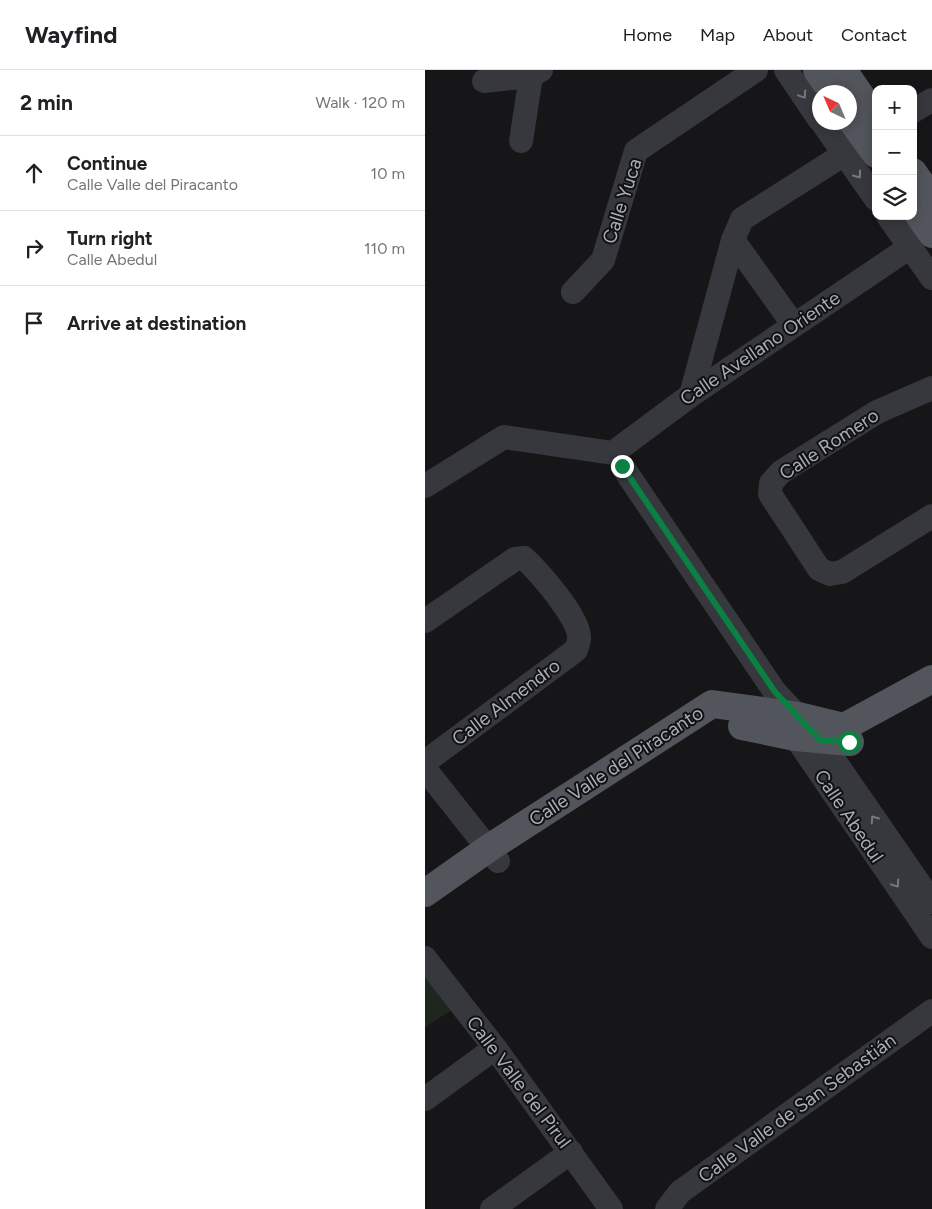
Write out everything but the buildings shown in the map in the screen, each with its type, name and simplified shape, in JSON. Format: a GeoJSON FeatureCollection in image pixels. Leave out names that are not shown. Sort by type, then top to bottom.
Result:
{"type":"FeatureCollection","features":[{"type":"Feature","properties":{"kind":"main road"},"geometry":{"type":"LineString","coordinates":[[817,70],[827,85]]}},
{"type":"Feature","properties":{"kind":"main road"},"geometry":{"type":"LineString","coordinates":[[843,70],[872,134]]}},
{"type":"Feature","properties":{"kind":"main road"},"geometry":{"type":"LineString","coordinates":[[857,123],[872,135]]}},
{"type":"Feature","properties":{"kind":"main road"},"geometry":{"type":"LineString","coordinates":[[915,175],[932,199]]}},
{"type":"Feature","properties":{"kind":"main road"},"geometry":{"type":"LineString","coordinates":[[916,220],[921,240]]}},
{"type":"Feature","properties":{"kind":"main road","name":"Calle Valle del Piracanto"},"geometry":{"type":"LineString","coordinates":[[427,898],[712,704],[794,720],[844,727],[932,679]]}},
{"type":"Feature","properties":{"kind":"main road","name":"Calle Valle del Piracanto"},"geometry":{"type":"LineString","coordinates":[[794,720],[849,742],[932,697]]}},
{"type":"Feature","properties":{"kind":"street","name":"Calle Yuca"},"geometry":{"type":"LineString","coordinates":[[573,292],[603,260],[636,151],[756,70]]}},
{"type":"Feature","properties":{"kind":"street"},"geometry":{"type":"LineString","coordinates":[[786,70],[812,109]]}},
{"type":"Feature","properties":{"kind":"street"},"geometry":{"type":"LineString","coordinates":[[484,81],[536,73],[521,141]]}},
{"type":"Feature","properties":{"kind":"street"},"geometry":{"type":"LineString","coordinates":[[917,109],[932,100]]}},
{"type":"Feature","properties":{"kind":"street"},"geometry":{"type":"LineString","coordinates":[[827,130],[872,194]]}},
{"type":"Feature","properties":{"kind":"street"},"geometry":{"type":"LineString","coordinates":[[691,395],[733,240],[742,219],[872,137]]}},
{"type":"Feature","properties":{"kind":"street"},"geometry":{"type":"LineString","coordinates":[[894,220],[921,240],[932,278]]}},
{"type":"Feature","properties":{"kind":"street"},"geometry":{"type":"LineString","coordinates":[[733,240],[793,324]]}},
{"type":"Feature","properties":{"kind":"street","name":"Calle Avellano Oriente"},"geometry":{"type":"LineString","coordinates":[[617,459],[691,395],[793,324],[921,240]]}},
{"type":"Feature","properties":{"kind":"street","name":"Calle Romero"},"geometry":{"type":"LineString","coordinates":[[932,388],[877,412],[781,472],[771,484],[770,494],[789,526],[819,569],[830,574],[842,572],[932,516]]}},
{"type":"Feature","properties":{"kind":"street"},"geometry":{"type":"LineString","coordinates":[[425,486],[504,438],[617,459]]}},
{"type":"Feature","properties":{"kind":"street","name":"Calle Abedul"},"geometry":{"type":"LineString","coordinates":[[617,459],[794,720],[932,937]]}},
{"type":"Feature","properties":{"kind":"street","name":"Calle Almendro"},"geometry":{"type":"LineString","coordinates":[[425,621],[515,559],[524,558],[537,570],[575,623],[579,638],[576,650],[425,762]]}},
{"type":"Feature","properties":{"kind":"street","name":"Calle Abedul"},"geometry":{"type":"LineString","coordinates":[[794,720],[932,902]]}},
{"type":"Feature","properties":{"kind":"street"},"geometry":{"type":"LineString","coordinates":[[425,769],[493,854]]}},
{"type":"Feature","properties":{"kind":"street","name":"Calle Valle del Pirul"},"geometry":{"type":"LineString","coordinates":[[425,958],[495,1048],[611,1209]]}},
{"type":"Feature","properties":{"kind":"street","name":"Calle Valle de San Sebastián"},"geometry":{"type":"LineString","coordinates":[[667,1209],[680,1192],[932,1011]]}},
{"type":"Feature","properties":{"kind":"street"},"geometry":{"type":"LineString","coordinates":[[425,1099],[495,1048]]}},
{"type":"Feature","properties":{"kind":"street"},"geometry":{"type":"LineString","coordinates":[[492,1209],[571,1152]]}},
{"type":"Feature","properties":{"kind":"shaded area"},"geometry":{"type":"Polygon","coordinates":[[[425,958],[461,1004],[425,1027],[425,958]]]}},
{"type":"Feature","properties":{"kind":"route"},"geometry":{"type":"LineString","coordinates":[[622,466],[775,692],[820,740],[849,742]]}}]}
